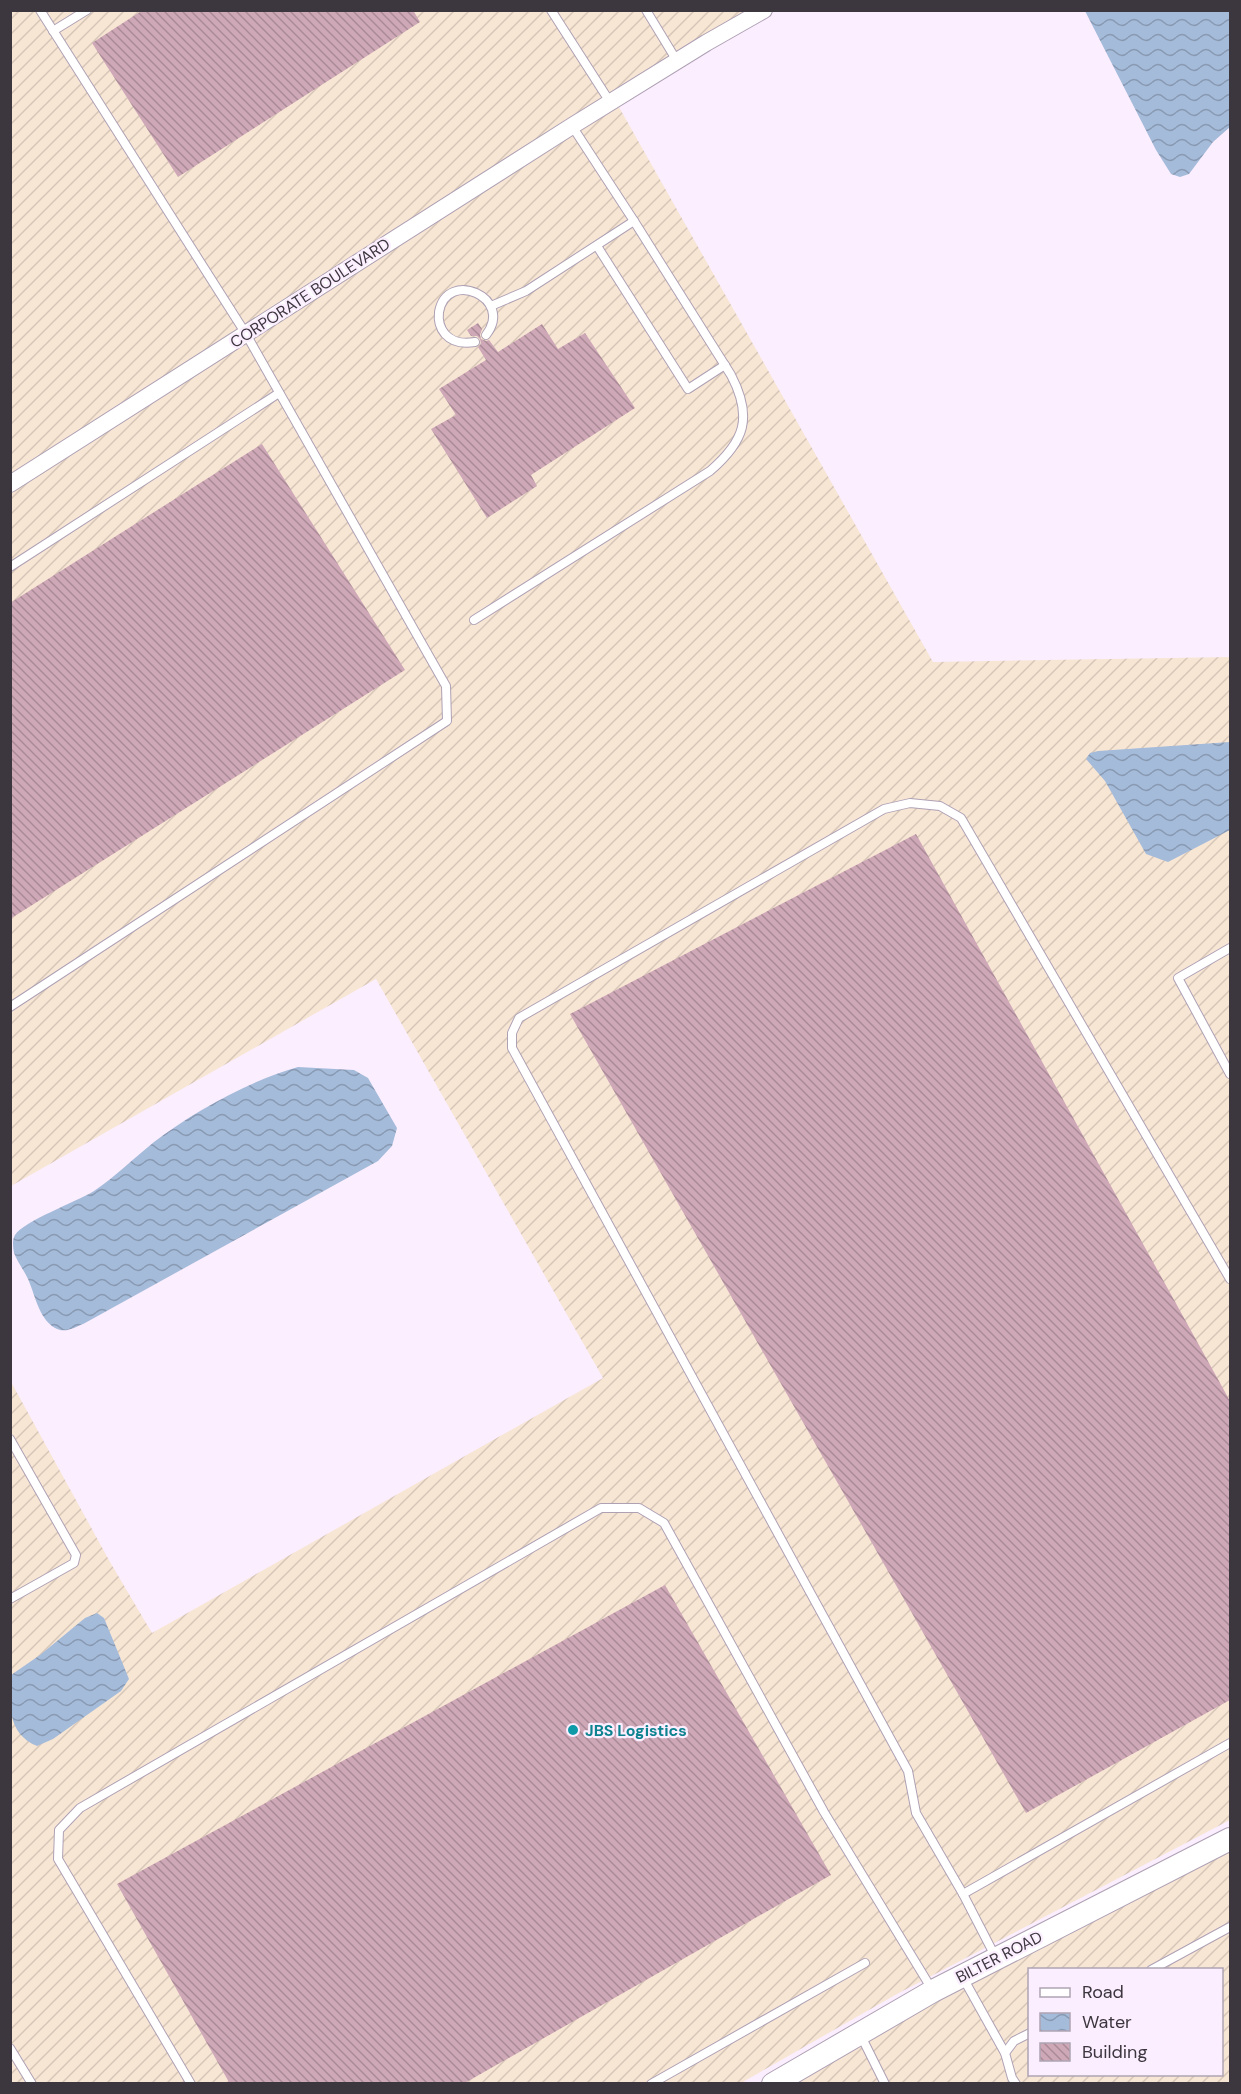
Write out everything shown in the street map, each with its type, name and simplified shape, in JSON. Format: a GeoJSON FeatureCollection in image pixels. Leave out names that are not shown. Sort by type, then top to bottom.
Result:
{"type":"FeatureCollection","features":[{"type":"Feature","properties":{"kind":"street","name":"CORPORATE BOULEVARD"},"geometry":{"type":"LineString","coordinates":[[10,484],[610,102],[764,10]]}},
{"type":"Feature","properties":{"kind":"street","name":"BILTER ROAD"},"geometry":{"type":"LineString","coordinates":[[773,2084],[962,1976],[1230,1839]]}},
{"type":"Feature","properties":{"kind":"lane"},"geometry":{"type":"LineString","coordinates":[[10,1007],[447,721],[446,686],[246,334],[40,10]]}},
{"type":"Feature","properties":{"kind":"lane"},"geometry":{"type":"LineString","coordinates":[[53,31],[87,10]]}},
{"type":"Feature","properties":{"kind":"lane"},"geometry":{"type":"LineString","coordinates":[[551,10],[610,102]]}},
{"type":"Feature","properties":{"kind":"lane"},"geometry":{"type":"LineString","coordinates":[[646,10],[677,61]]}},
{"type":"Feature","properties":{"kind":"lane"},"geometry":{"type":"LineString","coordinates":[[474,620],[710,471],[734,448],[741,431],[743,412],[740,393],[725,365],[572,126]]}},
{"type":"Feature","properties":{"kind":"lane"},"geometry":{"type":"LineString","coordinates":[[490,306],[526,291],[634,221]]}},
{"type":"Feature","properties":{"kind":"lane"},"geometry":{"type":"LineString","coordinates":[[597,246],[688,389],[725,365]]}},
{"type":"Feature","properties":{"kind":"lane"},"geometry":{"type":"LineString","coordinates":[[475,342],[457,342],[443,332],[439,324],[441,306],[445,298],[461,290],[478,293],[486,298],[493,315],[492,324],[486,335]]}},
{"type":"Feature","properties":{"kind":"lane"},"geometry":{"type":"LineString","coordinates":[[10,567],[279,393]]}},
{"type":"Feature","properties":{"kind":"lane"},"geometry":{"type":"LineString","coordinates":[[996,1958],[963,1894],[916,1813],[908,1771],[512,1048],[512,1033],[519,1018],[884,809],[910,803],[940,806],[961,818],[1230,1279]]}},
{"type":"Feature","properties":{"kind":"lane"},"geometry":{"type":"LineString","coordinates":[[1230,948],[1178,978],[1230,1074]]}},
{"type":"Feature","properties":{"kind":"lane"},"geometry":{"type":"LineString","coordinates":[[10,1439],[76,1556],[74,1563],[10,1599]]}},
{"type":"Feature","properties":{"kind":"lane"},"geometry":{"type":"LineString","coordinates":[[191,2084],[58,1859],[59,1830],[80,1808],[601,1508],[639,1508],[664,1523],[824,1812],[933,1992]]}},
{"type":"Feature","properties":{"kind":"lane"},"geometry":{"type":"LineString","coordinates":[[963,1894],[1230,1743]]}},
{"type":"Feature","properties":{"kind":"lane"},"geometry":{"type":"LineString","coordinates":[[1155,1968],[1230,1927]]}},
{"type":"Feature","properties":{"kind":"lane"},"geometry":{"type":"LineString","coordinates":[[651,2084],[865,1963]]}},
{"type":"Feature","properties":{"kind":"lane"},"geometry":{"type":"LineString","coordinates":[[962,1976],[1005,2053],[1016,2084]]}},
{"type":"Feature","properties":{"kind":"lane"},"geometry":{"type":"LineString","coordinates":[[860,2034],[885,2084]]}},
{"type":"Feature","properties":{"kind":"lane"},"geometry":{"type":"LineString","coordinates":[[1005,2053],[1014,2041],[1028,2034]]}},
{"type":"Feature","properties":{"kind":"lane"},"geometry":{"type":"LineString","coordinates":[[10,2048],[32,2084]]}},
{"type":"Feature","properties":{"kind":"shaded area"},"geometry":{"type":"Polygon","coordinates":[[[11,11],[755,11],[611,93],[933,662],[1230,657],[1230,1820],[897,1994],[741,2083],[11,2083],[10,1380],[110,1562],[152,1633],[603,1378],[376,979],[11,1186],[11,11]]]}},
{"type":"Feature","properties":{"kind":"shaded area"},"geometry":{"type":"Polygon","coordinates":[[[1230,1847],[1230,2083],[794,2084],[911,2016],[1230,1847]]]}},
{"type":"Feature","properties":{"kind":"water"},"geometry":{"type":"Polygon","coordinates":[[[1085,11],[1230,11],[1230,127],[1213,142],[1189,174],[1180,177],[1171,174],[1156,150],[1085,11]]]}},
{"type":"Feature","properties":{"kind":"water"},"geometry":{"type":"Polygon","coordinates":[[[1230,742],[1230,830],[1168,862],[1146,854],[1105,781],[1086,759],[1090,753],[1098,751],[1230,742]]]}},
{"type":"Feature","properties":{"kind":"water"},"geometry":{"type":"Polygon","coordinates":[[[298,1067],[354,1070],[368,1078],[397,1128],[392,1146],[378,1161],[85,1323],[63,1330],[49,1324],[41,1312],[27,1277],[14,1253],[15,1235],[39,1218],[94,1191],[186,1119],[261,1080],[298,1067]]]}},
{"type":"Feature","properties":{"kind":"water"},"geometry":{"type":"Polygon","coordinates":[[[97,1613],[104,1618],[129,1679],[121,1691],[53,1739],[37,1746],[20,1734],[15,1725],[10,1696],[11,1675],[40,1655],[85,1618],[97,1613]]]}},
{"type":"Feature","properties":{"kind":"building"},"geometry":{"type":"Polygon","coordinates":[[[143,10],[413,10],[420,22],[178,177],[92,43],[143,10]]]}},
{"type":"Feature","properties":{"kind":"building"},"geometry":{"type":"Polygon","coordinates":[[[478,323],[482,329],[481,339],[489,340],[498,352],[542,324],[558,349],[585,333],[635,408],[531,475],[537,486],[487,518],[431,429],[456,415],[439,389],[486,360],[478,347],[481,344],[480,339],[477,336],[471,336],[467,330],[478,323]]]}},
{"type":"Feature","properties":{"kind":"building"},"geometry":{"type":"Polygon","coordinates":[[[262,444],[405,670],[10,919],[10,603],[262,444]]]}},
{"type":"Feature","properties":{"kind":"building"},"geometry":{"type":"Polygon","coordinates":[[[916,834],[1230,1401],[1230,1700],[1026,1813],[570,1014],[916,834]]]}},
{"type":"Feature","properties":{"kind":"building","name":"JBS Logistics"},"geometry":{"type":"Polygon","coordinates":[[[665,1585],[831,1875],[463,2084],[230,2084],[117,1884],[665,1585]]]}},
{"type":"Feature","properties":{"kind":"place","name":"JBS Logistics"},"geometry":{"type":"Point","coordinates":[573,1730]}}]}
